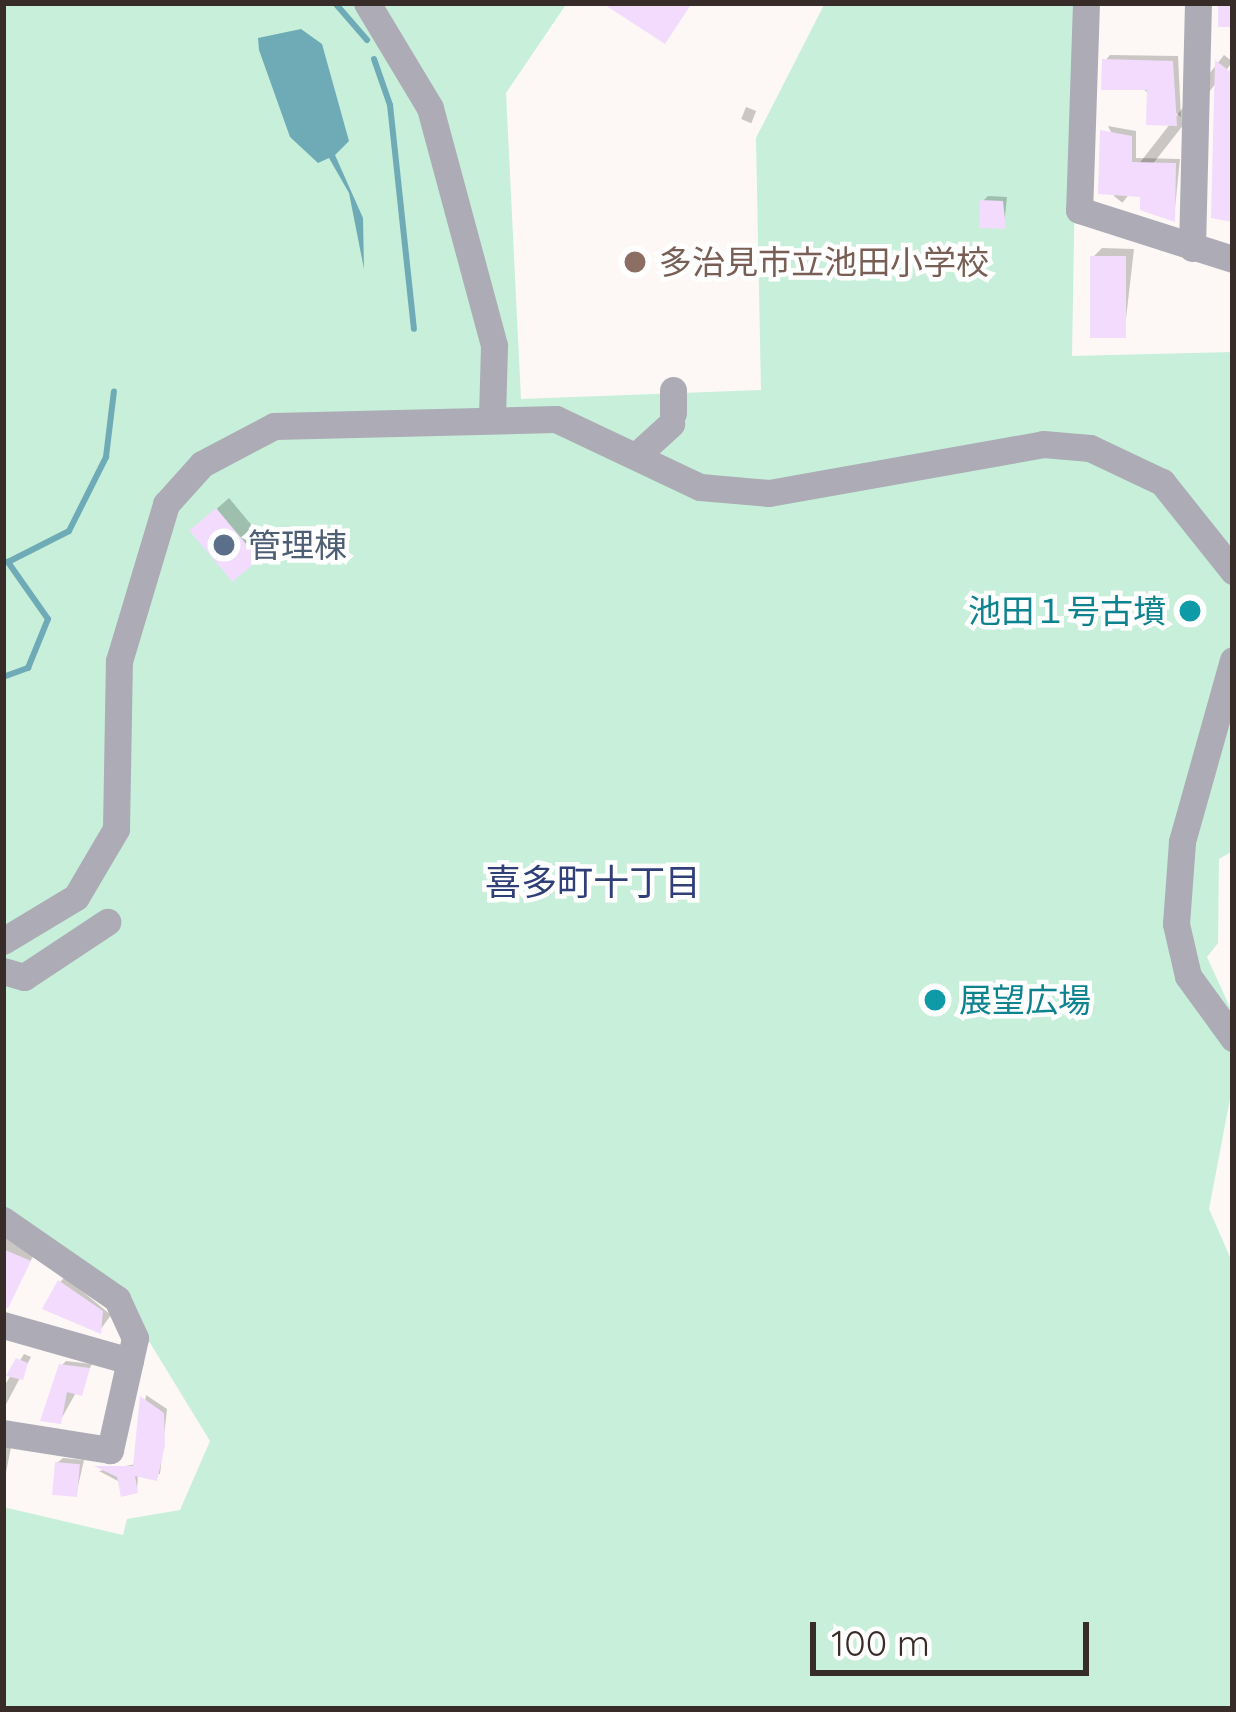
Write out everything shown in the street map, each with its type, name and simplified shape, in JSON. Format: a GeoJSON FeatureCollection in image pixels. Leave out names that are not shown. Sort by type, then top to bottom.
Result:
{"type":"FeatureCollection","features":[{"type":"Feature","properties":{"kind":"street"},"geometry":{"type":"LineString","coordinates":[[367,3],[430,108],[494,346],[492,418]]}},
{"type":"Feature","properties":{"kind":"street"},"geometry":{"type":"LineString","coordinates":[[1086,3],[1079,210],[1233,259]]}},
{"type":"Feature","properties":{"kind":"street"},"geometry":{"type":"LineString","coordinates":[[1192,248],[1198,3]]}},
{"type":"Feature","properties":{"kind":"street"},"geometry":{"type":"LineString","coordinates":[[638,454],[672,409]]}},
{"type":"Feature","properties":{"kind":"street"},"geometry":{"type":"LineString","coordinates":[[3,941],[76,897],[116,829],[126,613],[183,481],[274,426],[556,418],[700,488],[769,494],[1043,444],[1090,448],[1162,482],[1233,571]]}},
{"type":"Feature","properties":{"kind":"street"},"geometry":{"type":"LineString","coordinates":[[1233,660],[1182,842],[1180,957],[1233,1038]]}},
{"type":"Feature","properties":{"kind":"street"},"geometry":{"type":"LineString","coordinates":[[3,970],[24,977],[107,922]]}},
{"type":"Feature","properties":{"kind":"street"},"geometry":{"type":"LineString","coordinates":[[3,1220],[128,1310],[130,1361],[110,1450],[3,1433]]}},
{"type":"Feature","properties":{"kind":"street"},"geometry":{"type":"LineString","coordinates":[[3,1325],[130,1361]]}},
{"type":"Feature","properties":{"kind":"green space"},"geometry":{"type":"Polygon","coordinates":[[[3,3],[567,3],[506,93],[521,399],[761,390],[756,138],[825,3],[1078,3],[1072,356],[1233,352],[1233,851],[1219,859],[1218,943],[1207,957],[1233,1014],[1233,1083],[1209,1209],[1233,1264],[1233,1709],[3,1709],[3,1507],[123,1535],[127,1519],[180,1510],[210,1441],[144,1333],[3,1211],[3,3]]]}},
{"type":"Feature","properties":{"kind":"water"},"geometry":{"type":"Polygon","coordinates":[[[301,29],[322,44],[349,141],[335,155],[363,218],[364,269],[349,193],[329,158],[318,163],[290,137],[259,50],[258,38],[301,29]]]}},
{"type":"Feature","properties":{"kind":"building"},"geometry":{"type":"Polygon","coordinates":[[[602,3],[692,3],[665,44],[602,3]]]}},
{"type":"Feature","properties":{"kind":"building"},"geometry":{"type":"Polygon","coordinates":[[[1218,3],[1233,3],[1233,27],[1218,27],[1218,3]]]}},
{"type":"Feature","properties":{"kind":"building"},"geometry":{"type":"Polygon","coordinates":[[[1102,59],[1173,61],[1177,126],[1146,125],[1147,90],[1101,90],[1102,59]]]}},
{"type":"Feature","properties":{"kind":"building"},"geometry":{"type":"Polygon","coordinates":[[[1215,60],[1232,73],[1233,222],[1211,218],[1215,60]]]}},
{"type":"Feature","properties":{"kind":"building"},"geometry":{"type":"Polygon","coordinates":[[[1100,130],[1132,136],[1132,162],[1176,163],[1175,222],[1140,210],[1140,197],[1098,194],[1100,130]]]}},
{"type":"Feature","properties":{"kind":"building"},"geometry":{"type":"Polygon","coordinates":[[[980,200],[1003,201],[1006,229],[979,228],[980,200]]]}},
{"type":"Feature","properties":{"kind":"building"},"geometry":{"type":"Polygon","coordinates":[[[1090,256],[1126,256],[1126,338],[1090,338],[1090,256]]]}},
{"type":"Feature","properties":{"kind":"building","name":"管理棟"},"geometry":{"type":"Polygon","coordinates":[[[216,508],[259,559],[232,582],[189,530],[216,508]]]}},
{"type":"Feature","properties":{"kind":"building"},"geometry":{"type":"Polygon","coordinates":[[[3,1249],[31,1261],[8,1308],[3,1307],[3,1249]]]}},
{"type":"Feature","properties":{"kind":"building"},"geometry":{"type":"Polygon","coordinates":[[[58,1280],[103,1311],[101,1334],[42,1309],[58,1280]]]}},
{"type":"Feature","properties":{"kind":"building"},"geometry":{"type":"Polygon","coordinates":[[[16,1358],[28,1363],[23,1380],[6,1376],[16,1358]]]}},
{"type":"Feature","properties":{"kind":"building"},"geometry":{"type":"Polygon","coordinates":[[[59,1364],[90,1368],[82,1396],[67,1392],[61,1424],[40,1421],[59,1364]]]}},
{"type":"Feature","properties":{"kind":"building"},"geometry":{"type":"Polygon","coordinates":[[[140,1396],[164,1413],[165,1445],[157,1481],[135,1476],[138,1493],[121,1497],[117,1477],[94,1466],[133,1466],[140,1396]]]}},
{"type":"Feature","properties":{"kind":"building"},"geometry":{"type":"Polygon","coordinates":[[[55,1462],[80,1464],[77,1497],[52,1495],[55,1462]]]}},
{"type":"Feature","properties":{"kind":"waterway"},"geometry":{"type":"LineString","coordinates":[[335,3],[367,40]]}},
{"type":"Feature","properties":{"kind":"waterway"},"geometry":{"type":"LineString","coordinates":[[374,59],[390,105],[414,329]]}},
{"type":"Feature","properties":{"kind":"waterway"},"geometry":{"type":"LineString","coordinates":[[3,677],[28,668],[48,619],[8,562],[69,531],[106,457],[114,391]]}},
{"type":"Feature","properties":{"kind":"place","name":"多治見市立池田小学校"},"geometry":{"type":"Point","coordinates":[635,262]}},
{"type":"Feature","properties":{"kind":"place","name":"管理棟"},"geometry":{"type":"Point","coordinates":[224,545]}},
{"type":"Feature","properties":{"kind":"place","name":"池田１号古墳"},"geometry":{"type":"Point","coordinates":[1190,611]}},
{"type":"Feature","properties":{"kind":"place","name":"展望広場"},"geometry":{"type":"Point","coordinates":[935,1000]}},
{"type":"Feature","properties":{"kind":"district","name":"喜多町十丁目"},"geometry":{"type":"Point","coordinates":[593,882]}}]}
